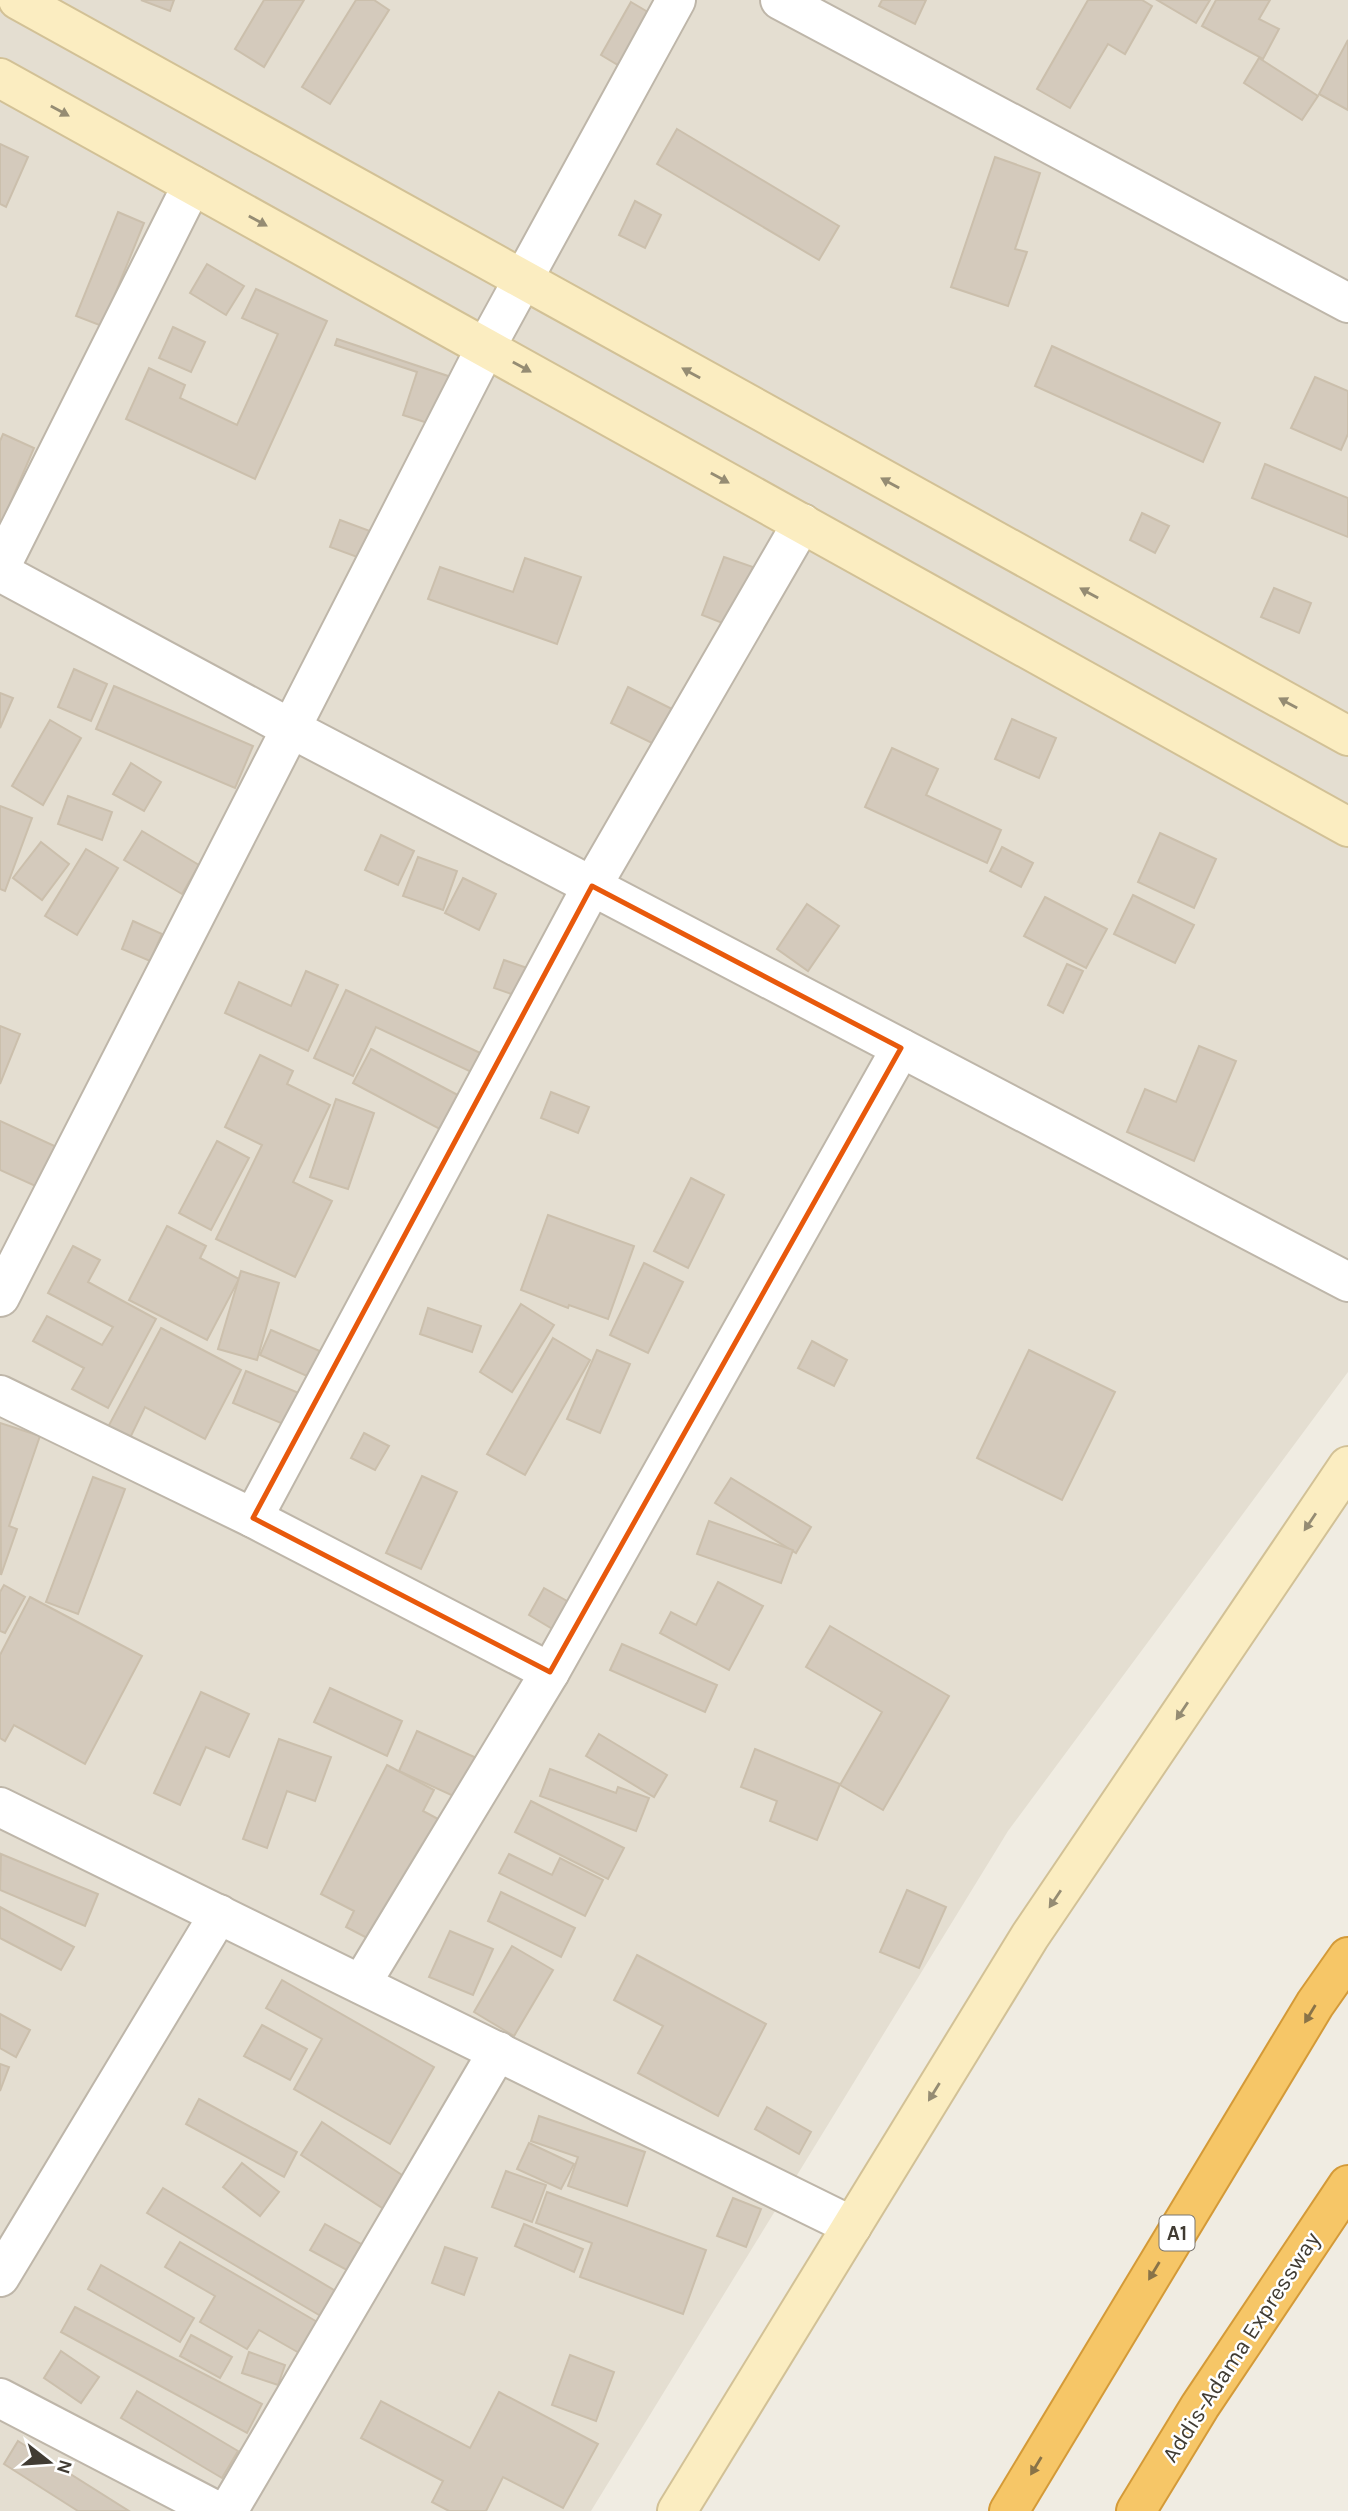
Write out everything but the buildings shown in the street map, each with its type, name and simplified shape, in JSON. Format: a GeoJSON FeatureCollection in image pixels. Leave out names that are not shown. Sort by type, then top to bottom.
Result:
{"type":"FeatureCollection","features":[{"type":"Feature","properties":{"kind":"highway","name":"A1"},"geometry":{"type":"LineString","coordinates":[[1009,2511],[1315,2004],[1348,1957]]}},
{"type":"Feature","properties":{"kind":"highway","name":"Addis-Adama Expressway"},"geometry":{"type":"LineString","coordinates":[[1136,2511],[1200,2406],[1348,2185]]}},
{"type":"Feature","properties":{"kind":"street"},"geometry":{"type":"LineString","coordinates":[[18,0],[1348,736]]}},
{"type":"Feature","properties":{"kind":"street"},"geometry":{"type":"LineString","coordinates":[[0,1297],[486,347],[676,0]]}},
{"type":"Feature","properties":{"kind":"street"},"geometry":{"type":"LineString","coordinates":[[780,0],[1348,303]]}},
{"type":"Feature","properties":{"kind":"street"},"geometry":{"type":"LineString","coordinates":[[0,78],[1348,827]]}},
{"type":"Feature","properties":{"kind":"street"},"geometry":{"type":"LineString","coordinates":[[192,185],[0,570],[290,728],[1348,1282]]}},
{"type":"Feature","properties":{"kind":"street"},"geometry":{"type":"LineString","coordinates":[[253,1518],[592,887],[802,523]]}},
{"type":"Feature","properties":{"kind":"street"},"geometry":{"type":"LineString","coordinates":[[361,1984],[550,1672],[901,1048]]}},
{"type":"Feature","properties":{"kind":"street"},"geometry":{"type":"LineString","coordinates":[[0,1395],[253,1518],[550,1672]]}},
{"type":"Feature","properties":{"kind":"street"},"geometry":{"type":"LineString","coordinates":[[677,2511],[1030,1936],[1348,1466]]}},
{"type":"Feature","properties":{"kind":"street"},"geometry":{"type":"LineString","coordinates":[[0,1807],[852,2225]]}},
{"type":"Feature","properties":{"kind":"street"},"geometry":{"type":"LineString","coordinates":[[0,2277],[219,1914]]}},
{"type":"Feature","properties":{"kind":"street"},"geometry":{"type":"LineString","coordinates":[[228,2511],[498,2051]]}},
{"type":"Feature","properties":{"kind":"street"},"geometry":{"type":"LineString","coordinates":[[0,2398],[217,2511]]}},
{"type":"Feature","properties":{"kind":"highlighted area"},"geometry":{"type":"Polygon","coordinates":[[[592,886],[901,1048],[550,1672],[253,1518],[592,886]]]}},
{"type":"Feature","properties":{"kind":"shaded area"},"geometry":{"type":"Polygon","coordinates":[[[0,0],[1348,0],[1348,1372],[1008,1831],[591,2511],[0,2511],[0,0]]]}}]}
